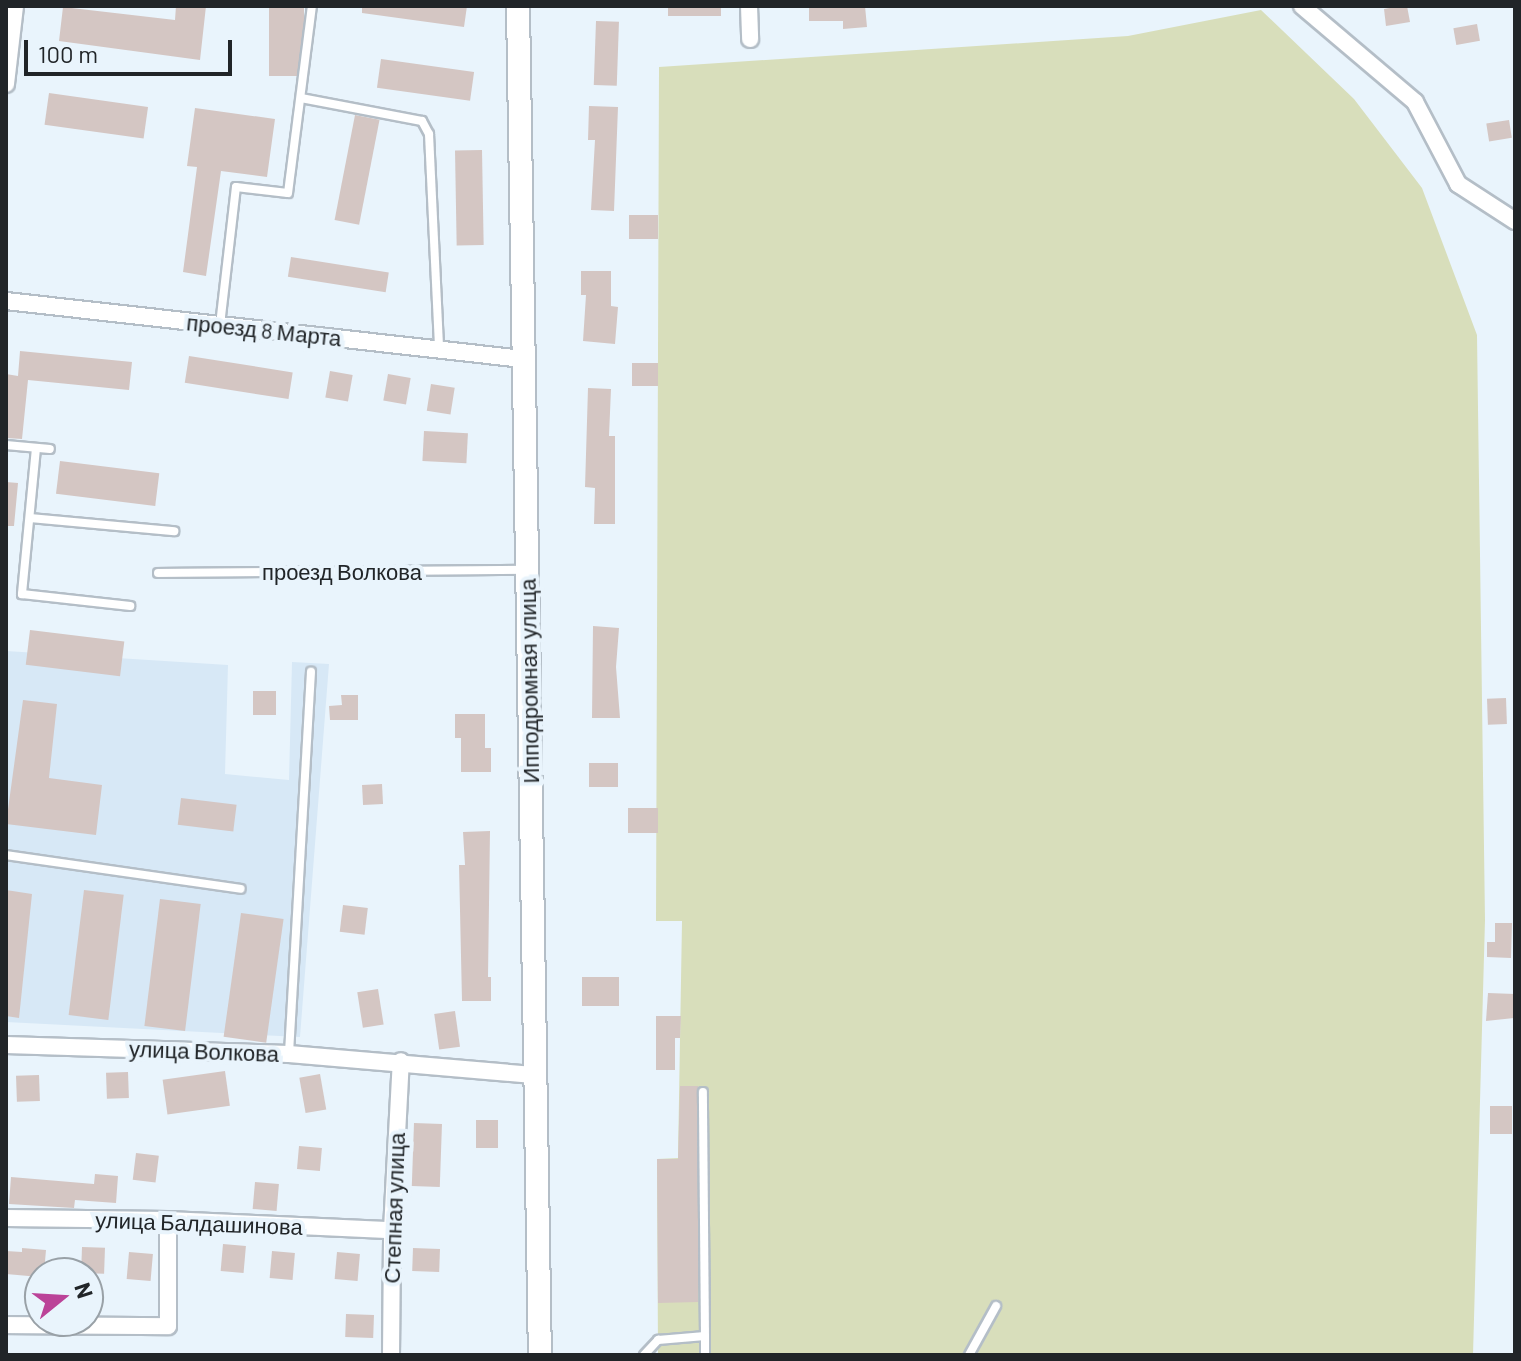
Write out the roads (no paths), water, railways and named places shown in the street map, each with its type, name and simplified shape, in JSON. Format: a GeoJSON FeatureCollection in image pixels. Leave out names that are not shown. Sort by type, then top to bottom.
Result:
{"type":"FeatureCollection","features":[{"type":"Feature","properties":{"kind":"main road","name":"Ипподромная улица"},"geometry":{"type":"LineString","coordinates":[[518,6],[540,1355]]}},
{"type":"Feature","properties":{"kind":"street"},"geometry":{"type":"LineString","coordinates":[[6,84],[15,6]]}},
{"type":"Feature","properties":{"kind":"street"},"geometry":{"type":"LineString","coordinates":[[749,6],[750,39]]}},
{"type":"Feature","properties":{"kind":"street"},"geometry":{"type":"LineString","coordinates":[[1302,6],[1415,102],[1458,184],[1515,221]]}},
{"type":"Feature","properties":{"kind":"street","name":"проезд 8 Марта"},"geometry":{"type":"LineString","coordinates":[[6,301],[523,359]]}},
{"type":"Feature","properties":{"kind":"street","name":"улица Волкова"},"geometry":{"type":"LineString","coordinates":[[6,1045],[289,1054],[401,1061]]}},
{"type":"Feature","properties":{"kind":"street"},"geometry":{"type":"LineString","coordinates":[[401,1061],[536,1075]]}},
{"type":"Feature","properties":{"kind":"street","name":"Степная улица"},"geometry":{"type":"LineString","coordinates":[[391,1355],[392,1230],[401,1061]]}},
{"type":"Feature","properties":{"kind":"street","name":"улица Балдашинова"},"geometry":{"type":"LineString","coordinates":[[6,1218],[168,1220],[392,1230]]}},
{"type":"Feature","properties":{"kind":"street"},"geometry":{"type":"LineString","coordinates":[[6,1325],[168,1326],[168,1220]]}},
{"type":"Feature","properties":{"kind":"lane"},"geometry":{"type":"LineString","coordinates":[[220,325],[236,187],[288,193],[312,6]]}},
{"type":"Feature","properties":{"kind":"lane"},"geometry":{"type":"LineString","coordinates":[[301,98],[422,121],[429,134],[439,350]]}},
{"type":"Feature","properties":{"kind":"lane"},"geometry":{"type":"LineString","coordinates":[[6,445],[50,449]]}},
{"type":"Feature","properties":{"kind":"lane"},"geometry":{"type":"LineString","coordinates":[[36,448],[22,594],[130,606]]}},
{"type":"Feature","properties":{"kind":"lane"},"geometry":{"type":"LineString","coordinates":[[30,518],[174,531]]}},
{"type":"Feature","properties":{"kind":"lane","name":"проезд Волкова"},"geometry":{"type":"LineString","coordinates":[[158,573],[526,570]]}},
{"type":"Feature","properties":{"kind":"lane"},"geometry":{"type":"LineString","coordinates":[[289,1054],[311,672]]}},
{"type":"Feature","properties":{"kind":"lane"},"geometry":{"type":"LineString","coordinates":[[6,855],[241,889]]}},
{"type":"Feature","properties":{"kind":"lane"},"geometry":{"type":"LineString","coordinates":[[703,1092],[705,1355]]}},
{"type":"Feature","properties":{"kind":"lane"},"geometry":{"type":"LineString","coordinates":[[969,1355],[996,1306]]}},
{"type":"Feature","properties":{"kind":"lane"},"geometry":{"type":"LineString","coordinates":[[644,1355],[658,1340],[705,1336]]}}]}
